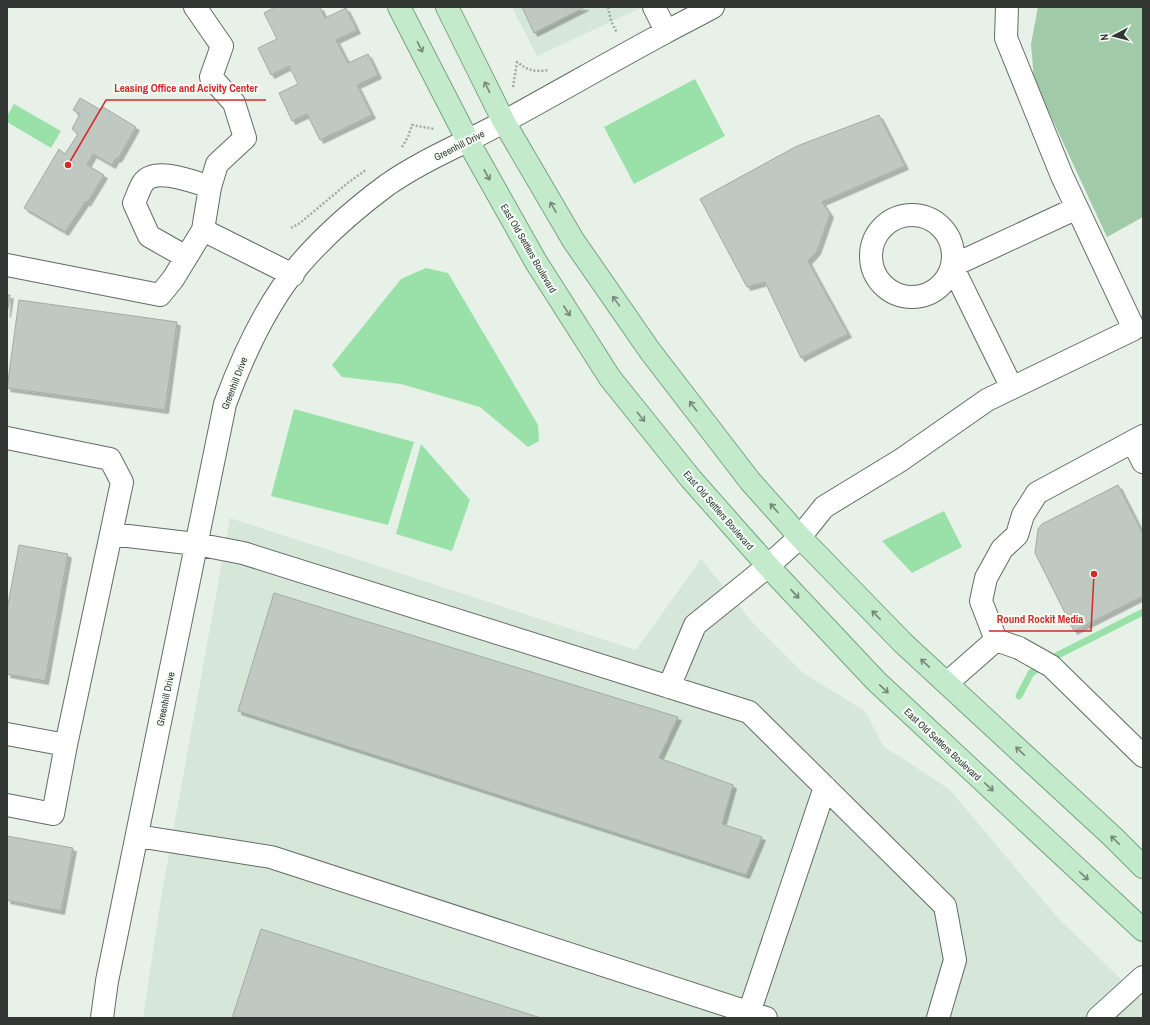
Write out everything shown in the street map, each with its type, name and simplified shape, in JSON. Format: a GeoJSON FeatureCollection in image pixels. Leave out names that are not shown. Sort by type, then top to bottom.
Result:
{"type":"FeatureCollection","features":[{"type":"Feature","properties":{"kind":"main road","name":"East Old Settlers Boulevard"},"geometry":{"type":"LineString","coordinates":[[399,7],[468,141],[536,262],[610,378],[691,479],[768,566],[876,681],[1143,930]]}},
{"type":"Feature","properties":{"kind":"main road"},"geometry":{"type":"LineString","coordinates":[[447,7],[504,122],[573,240],[650,351],[750,481],[800,537],[903,643],[1113,837],[1143,867]]}},
{"type":"Feature","properties":{"kind":"street"},"geometry":{"type":"LineString","coordinates":[[7,265],[160,294],[173,279],[203,230],[210,186],[217,164],[245,138],[234,103],[210,77],[222,46],[195,7]]}},
{"type":"Feature","properties":{"kind":"street"},"geometry":{"type":"LineString","coordinates":[[654,7],[666,32]]}},
{"type":"Feature","properties":{"kind":"street","name":"Greenhill Drive"},"geometry":{"type":"LineString","coordinates":[[102,1018],[107,981],[136,836],[225,404],[239,366],[256,331],[299,265],[348,216],[388,185],[422,164],[504,122],[713,7]]}},
{"type":"Feature","properties":{"kind":"street"},"geometry":{"type":"LineString","coordinates":[[669,687],[696,625],[768,566],[800,537],[824,507],[900,460],[987,400],[1134,329],[1062,176],[1006,38],[1007,7]]}},
{"type":"Feature","properties":{"kind":"street"},"geometry":{"type":"LineString","coordinates":[[186,258],[149,236],[134,203],[144,182],[157,175],[175,177],[210,186]]}},
{"type":"Feature","properties":{"kind":"street"},"geometry":{"type":"LineString","coordinates":[[1012,388],[952,266],[1077,208]]}},
{"type":"Feature","properties":{"kind":"street"},"geometry":{"type":"LineString","coordinates":[[203,230],[293,275]]}},
{"type":"Feature","properties":{"kind":"street"},"geometry":{"type":"LineString","coordinates":[[7,438],[110,458],[122,482],[66,745],[53,814],[7,805]]}},
{"type":"Feature","properties":{"kind":"street"},"geometry":{"type":"LineString","coordinates":[[1139,746],[1051,666],[1019,648],[996,640],[981,601],[986,578],[1002,549],[1017,535],[1023,515],[1037,493],[1138,439],[1143,462]]}},
{"type":"Feature","properties":{"kind":"street"},"geometry":{"type":"LineString","coordinates":[[111,534],[196,544],[243,553],[749,712],[945,906],[955,960],[938,1018]]}},
{"type":"Feature","properties":{"kind":"street"},"geometry":{"type":"LineString","coordinates":[[947,683],[996,640]]}},
{"type":"Feature","properties":{"kind":"street"},"geometry":{"type":"LineString","coordinates":[[7,734],[66,745]]}},
{"type":"Feature","properties":{"kind":"street"},"geometry":{"type":"LineString","coordinates":[[136,836],[271,857],[757,1015],[825,787]]}},
{"type":"Feature","properties":{"kind":"street"},"geometry":{"type":"LineString","coordinates":[[1098,1018],[1143,977]]}},
{"type":"Feature","properties":{"kind":"path"},"geometry":{"type":"LineString","coordinates":[[608,7],[611,21],[618,33],[611,37]]}},
{"type":"Feature","properties":{"kind":"path"},"geometry":{"type":"LineString","coordinates":[[514,87],[517,62],[536,72],[550,70]]}},
{"type":"Feature","properties":{"kind":"shaded area"},"geometry":{"type":"Polygon","coordinates":[[[512,7],[643,7],[537,56],[512,7]]]}},
{"type":"Feature","properties":{"kind":"shaded area"},"geometry":{"type":"Polygon","coordinates":[[[1038,7],[1143,7],[1143,217],[1107,237],[1034,80],[1031,44],[1038,7]]]}},
{"type":"Feature","properties":{"kind":"shaded area"},"geometry":{"type":"Polygon","coordinates":[[[695,79],[725,136],[634,184],[604,127],[695,79]]]}},
{"type":"Feature","properties":{"kind":"shaded area"},"geometry":{"type":"Polygon","coordinates":[[[14,104],[61,131],[51,148],[7,122],[7,116],[14,104]]]}},
{"type":"Feature","properties":{"kind":"shaded area"},"geometry":{"type":"Polygon","coordinates":[[[426,268],[448,273],[538,425],[539,441],[528,447],[480,407],[401,384],[342,377],[332,365],[401,279],[426,268]]]}},
{"type":"Feature","properties":{"kind":"shaded area"},"geometry":{"type":"Polygon","coordinates":[[[294,409],[414,442],[388,525],[271,496],[294,409]]]}},
{"type":"Feature","properties":{"kind":"shaded area"},"geometry":{"type":"Polygon","coordinates":[[[421,444],[470,500],[452,551],[396,534],[421,444]]]}},
{"type":"Feature","properties":{"kind":"shaded area"},"geometry":{"type":"Polygon","coordinates":[[[944,511],[962,547],[912,573],[882,541],[944,511]]]}},
{"type":"Feature","properties":{"kind":"shaded area"},"geometry":{"type":"Polygon","coordinates":[[[230,518],[636,650],[701,559],[753,623],[803,673],[865,711],[883,746],[949,789],[1057,917],[1143,1001],[1143,1018],[143,1018],[162,892],[230,518]]]}},
{"type":"Feature","properties":{"kind":"building"},"geometry":{"type":"Polygon","coordinates":[[[275,7],[320,7],[325,18],[346,8],[357,30],[336,40],[348,63],[368,54],[378,75],[357,85],[372,115],[320,140],[307,114],[292,121],[279,93],[298,84],[289,66],[271,75],[258,48],[277,39],[264,13],[275,7]]]}},
{"type":"Feature","properties":{"kind":"building"},"geometry":{"type":"Polygon","coordinates":[[[522,7],[585,7],[534,33],[522,7]]]}},
{"type":"Feature","properties":{"kind":"building"},"geometry":{"type":"Polygon","coordinates":[[[80,98],[101,110],[103,107],[136,127],[118,159],[116,158],[112,165],[93,154],[87,165],[104,175],[87,203],[86,201],[65,232],[24,208],[59,149],[65,154],[78,134],[72,129],[80,114],[73,110],[80,98]]]}},
{"type":"Feature","properties":{"kind":"building"},"geometry":{"type":"Polygon","coordinates":[[[879,115],[905,166],[822,202],[830,214],[817,251],[808,261],[848,334],[801,358],[765,282],[747,287],[700,199],[797,146],[879,115]]]}},
{"type":"Feature","properties":{"kind":"building"},"geometry":{"type":"Polygon","coordinates":[[[7,295],[10,295],[7,314],[7,295]]]}},
{"type":"Feature","properties":{"kind":"building"},"geometry":{"type":"Polygon","coordinates":[[[19,300],[177,322],[165,410],[7,388],[19,300]]]}},
{"type":"Feature","properties":{"kind":"building"},"geometry":{"type":"Polygon","coordinates":[[[1118,485],[1143,534],[1143,596],[1074,631],[1035,553],[1038,529],[1042,524],[1118,485]]]}},
{"type":"Feature","properties":{"kind":"building"},"geometry":{"type":"Polygon","coordinates":[[[19,545],[68,554],[45,681],[7,674],[7,610],[19,545]]]}},
{"type":"Feature","properties":{"kind":"building"},"geometry":{"type":"Polygon","coordinates":[[[274,593],[678,717],[659,758],[733,785],[722,824],[762,837],[746,875],[238,711],[274,593]]]}},
{"type":"Feature","properties":{"kind":"building"},"geometry":{"type":"Polygon","coordinates":[[[7,836],[73,848],[61,911],[7,900],[7,836]]]}},
{"type":"Feature","properties":{"kind":"building"},"geometry":{"type":"Polygon","coordinates":[[[261,929],[541,1018],[232,1018],[261,929]]]}},
{"type":"Feature","properties":{"kind":"waterway"},"geometry":{"type":"LineString","coordinates":[[1019,696],[1031,673],[1060,654],[1143,612]]}},
{"type":"Feature","properties":{"kind":"place","name":"Leasing Office and Acivity Center"},"geometry":{"type":"Point","coordinates":[68,165]}},
{"type":"Feature","properties":{"kind":"place","name":"Round Rockit Media"},"geometry":{"type":"Point","coordinates":[1094,574]}}]}
